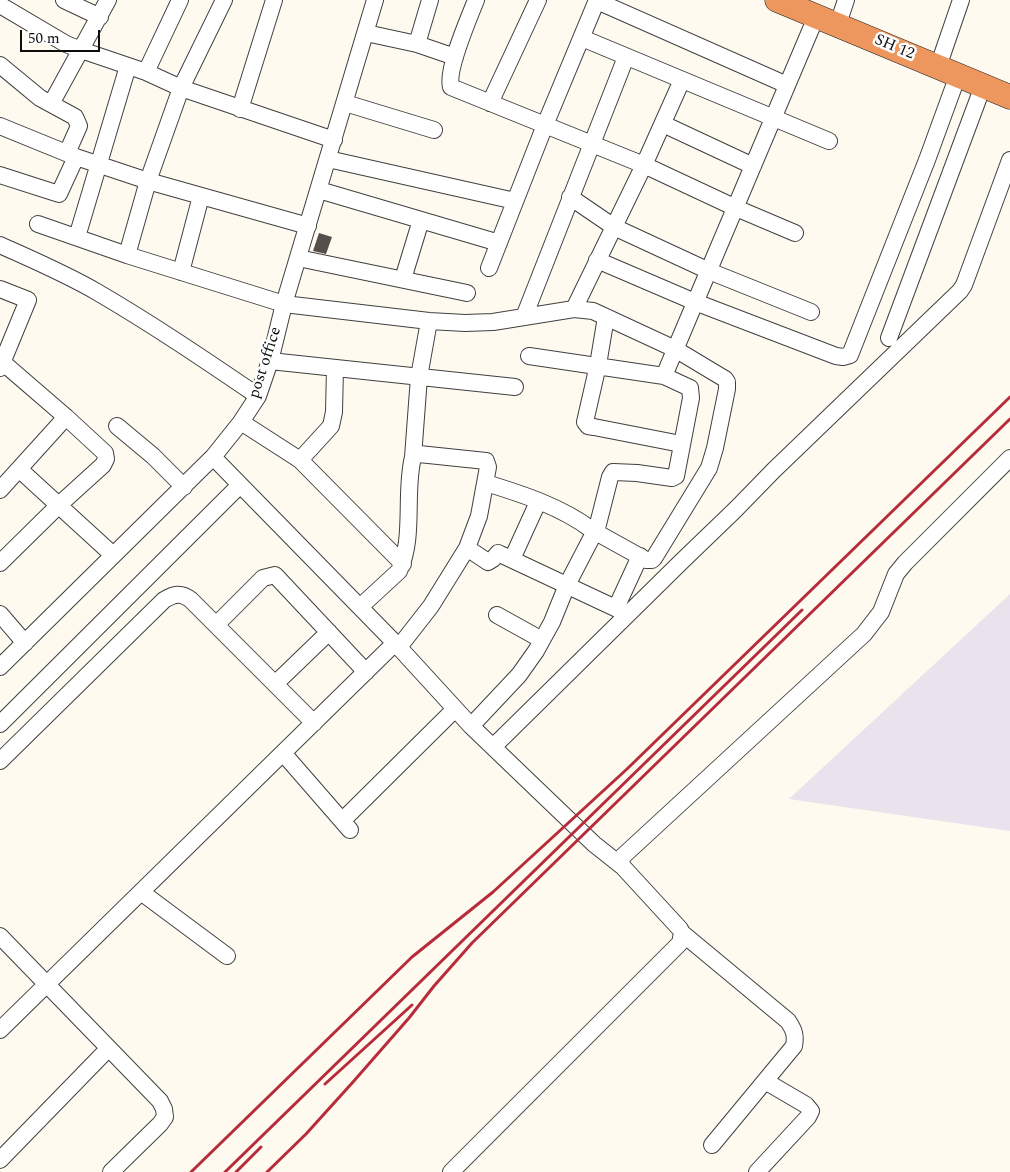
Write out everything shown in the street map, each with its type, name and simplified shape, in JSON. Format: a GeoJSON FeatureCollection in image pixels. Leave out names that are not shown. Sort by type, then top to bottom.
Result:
{"type":"FeatureCollection","features":[{"type":"Feature","properties":{"kind":"highway","name":"SH 12"},"geometry":{"type":"LineString","coordinates":[[777,0],[983,86],[1008,91]]}},
{"type":"Feature","properties":{"kind":"street"},"geometry":{"type":"LineString","coordinates":[[64,0],[100,17]]}},
{"type":"Feature","properties":{"kind":"street"},"geometry":{"type":"LineString","coordinates":[[51,104],[108,0]]}},
{"type":"Feature","properties":{"kind":"street"},"geometry":{"type":"LineString","coordinates":[[146,72],[180,0]]}},
{"type":"Feature","properties":{"kind":"street"},"geometry":{"type":"LineString","coordinates":[[128,255],[148,181],[181,88],[224,0]]}},
{"type":"Feature","properties":{"kind":"street"},"geometry":{"type":"LineString","coordinates":[[240,109],[274,0]]}},
{"type":"Feature","properties":{"kind":"street","name":"post office"},"geometry":{"type":"LineString","coordinates":[[0,667],[213,458],[241,422],[258,396],[270,361],[284,304],[375,0]]}},
{"type":"Feature","properties":{"kind":"street"},"geometry":{"type":"LineString","coordinates":[[417,44],[430,0]]}},
{"type":"Feature","properties":{"kind":"street"},"geometry":{"type":"LineString","coordinates":[[476,0],[455,57],[450,77],[451,87],[644,165],[795,233]]}},
{"type":"Feature","properties":{"kind":"street"},"geometry":{"type":"LineString","coordinates":[[490,103],[538,0]]}},
{"type":"Feature","properties":{"kind":"street"},"geometry":{"type":"LineString","coordinates":[[664,376],[787,85],[827,20],[846,0]]}},
{"type":"Feature","properties":{"kind":"street"},"geometry":{"type":"LineString","coordinates":[[597,260],[694,302],[843,357],[850,356],[924,169],[948,71],[961,0]]}},
{"type":"Feature","properties":{"kind":"street"},"geometry":{"type":"LineString","coordinates":[[489,268],[545,125],[597,1],[787,85]]}},
{"type":"Feature","properties":{"kind":"street"},"geometry":{"type":"LineString","coordinates":[[0,4],[66,44],[146,72],[181,88],[334,140]]}},
{"type":"Feature","properties":{"kind":"street"},"geometry":{"type":"LineString","coordinates":[[366,33],[417,44],[455,57]]}},
{"type":"Feature","properties":{"kind":"street"},"geometry":{"type":"LineString","coordinates":[[582,38],[829,141]]}},
{"type":"Feature","properties":{"kind":"street"},"geometry":{"type":"LineString","coordinates":[[524,317],[626,57]]}},
{"type":"Feature","properties":{"kind":"street"},"geometry":{"type":"LineString","coordinates":[[0,66],[32,92],[75,117],[78,122],[78,132],[72,155],[59,194],[0,175]]}},
{"type":"Feature","properties":{"kind":"street"},"geometry":{"type":"LineString","coordinates":[[77,237],[128,66]]}},
{"type":"Feature","properties":{"kind":"street"},"geometry":{"type":"LineString","coordinates":[[574,310],[644,165],[682,80]]}},
{"type":"Feature","properties":{"kind":"street"},"geometry":{"type":"LineString","coordinates":[[889,338],[983,86]]}},
{"type":"Feature","properties":{"kind":"street"},"geometry":{"type":"LineString","coordinates":[[345,103],[434,130]]}},
{"type":"Feature","properties":{"kind":"street"},"geometry":{"type":"LineString","coordinates":[[663,124],[753,166]]}},
{"type":"Feature","properties":{"kind":"street"},"geometry":{"type":"LineString","coordinates":[[0,126],[72,155],[148,181],[308,226]]}},
{"type":"Feature","properties":{"kind":"street"},"geometry":{"type":"LineString","coordinates":[[328,160],[515,201]]}},
{"type":"Feature","properties":{"kind":"street"},"geometry":{"type":"LineString","coordinates":[[493,747],[622,611],[905,344],[964,285],[1010,160]]}},
{"type":"Feature","properties":{"kind":"street"},"geometry":{"type":"LineString","coordinates":[[319,190],[499,243]]}},
{"type":"Feature","properties":{"kind":"street"},"geometry":{"type":"LineString","coordinates":[[181,272],[200,196]]}},
{"type":"Feature","properties":{"kind":"street"},"geometry":{"type":"LineString","coordinates":[[570,196],[614,227],[709,271],[811,312]]}},
{"type":"Feature","properties":{"kind":"street"},"geometry":{"type":"LineString","coordinates":[[403,279],[421,220]]}},
{"type":"Feature","properties":{"kind":"street"},"geometry":{"type":"LineString","coordinates":[[38,224],[128,255],[284,304],[430,321],[479,323],[585,309],[675,349],[727,382],[715,448],[706,473],[654,558],[649,560],[640,556],[585,525],[538,502],[486,483]]}},
{"type":"Feature","properties":{"kind":"street"},"geometry":{"type":"LineString","coordinates":[[0,245],[69,276],[97,292],[206,360],[258,396]]}},
{"type":"Feature","properties":{"kind":"street"},"geometry":{"type":"LineString","coordinates":[[298,258],[467,293]]}},
{"type":"Feature","properties":{"kind":"street"},"geometry":{"type":"LineString","coordinates":[[0,289],[28,300],[1,363],[66,417],[105,453],[106,459],[103,465],[0,563]]}},
{"type":"Feature","properties":{"kind":"street"},"geometry":{"type":"LineString","coordinates":[[606,317],[598,365],[585,422],[588,426],[681,444]]}},
{"type":"Feature","properties":{"kind":"street"},"geometry":{"type":"LineString","coordinates":[[360,607],[399,571],[402,564],[406,547],[419,377],[430,321]]}},
{"type":"Feature","properties":{"kind":"street"},"geometry":{"type":"LineString","coordinates":[[862,329],[905,344]]}},
{"type":"Feature","properties":{"kind":"street"},"geometry":{"type":"LineString","coordinates":[[471,726],[519,675],[542,640],[567,585],[591,540],[611,474],[613,472],[637,473],[672,478],[676,476],[690,398],[690,388],[664,376],[529,356]]}},
{"type":"Feature","properties":{"kind":"street"},"geometry":{"type":"LineString","coordinates":[[270,361],[515,387]]}},
{"type":"Feature","properties":{"kind":"street"},"geometry":{"type":"LineString","coordinates":[[300,460],[328,430],[333,420],[335,368]]}},
{"type":"Feature","properties":{"kind":"street"},"geometry":{"type":"LineString","coordinates":[[0,490],[66,417]]}},
{"type":"Feature","properties":{"kind":"street"},"geometry":{"type":"LineString","coordinates":[[241,422],[300,460],[402,564]]}},
{"type":"Feature","properties":{"kind":"street"},"geometry":{"type":"LineString","coordinates":[[117,426],[184,487]]}},
{"type":"Feature","properties":{"kind":"street"},"geometry":{"type":"LineString","coordinates":[[0,1030],[366,672],[397,645],[431,606],[467,548],[479,516],[488,467],[484,460],[419,454],[413,457]]}},
{"type":"Feature","properties":{"kind":"street"},"geometry":{"type":"LineString","coordinates":[[213,458],[397,645],[471,726],[594,844],[623,868],[682,933],[794,1029],[796,1037],[794,1046],[712,1146]]}},
{"type":"Feature","properties":{"kind":"street"},"geometry":{"type":"LineString","coordinates":[[623,868],[621,862],[625,854],[864,634],[881,612],[896,574],[905,563],[1010,458]]}},
{"type":"Feature","properties":{"kind":"street"},"geometry":{"type":"LineString","coordinates":[[19,469],[60,504],[114,555]]}},
{"type":"Feature","properties":{"kind":"street"},"geometry":{"type":"LineString","coordinates":[[0,724],[240,485]]}},
{"type":"Feature","properties":{"kind":"street"},"geometry":{"type":"LineString","coordinates":[[512,559],[538,502]]}},
{"type":"Feature","properties":{"kind":"street"},"geometry":{"type":"LineString","coordinates":[[467,548],[488,562],[498,553],[622,611]]}},
{"type":"Feature","properties":{"kind":"street"},"geometry":{"type":"LineString","coordinates":[[622,611],[640,556]]}},
{"type":"Feature","properties":{"kind":"street"},"geometry":{"type":"LineString","coordinates":[[216,625],[263,578],[275,575],[366,672]]}},
{"type":"Feature","properties":{"kind":"street"},"geometry":{"type":"LineString","coordinates":[[0,761],[164,600],[178,594],[185,596],[216,625],[314,723]]}},
{"type":"Feature","properties":{"kind":"street"},"geometry":{"type":"LineString","coordinates":[[0,614],[25,642]]}},
{"type":"Feature","properties":{"kind":"street"},"geometry":{"type":"LineString","coordinates":[[497,615],[542,640]]}},
{"type":"Feature","properties":{"kind":"street"},"geometry":{"type":"LineString","coordinates":[[275,684],[329,632]]}},
{"type":"Feature","properties":{"kind":"street"},"geometry":{"type":"LineString","coordinates":[[283,753],[346,825],[455,708]]}},
{"type":"Feature","properties":{"kind":"street"},"geometry":{"type":"LineString","coordinates":[[141,892],[227,956]]}},
{"type":"Feature","properties":{"kind":"street"},"geometry":{"type":"LineString","coordinates":[[452,1172],[680,943],[682,933]]}},
{"type":"Feature","properties":{"kind":"street"},"geometry":{"type":"LineString","coordinates":[[0,936],[108,1050],[160,1101],[164,1109],[165,1117],[160,1124],[111,1172]]}},
{"type":"Feature","properties":{"kind":"street"},"geometry":{"type":"LineString","coordinates":[[0,1160],[108,1050]]}},
{"type":"Feature","properties":{"kind":"street"},"geometry":{"type":"LineString","coordinates":[[757,1172],[808,1117],[811,1111],[806,1105],[765,1081]]}},
{"type":"Feature","properties":{"kind":"shaded area"},"geometry":{"type":"Polygon","coordinates":[[[1010,594],[1010,831],[789,799],[1010,594]]]}},
{"type":"Feature","properties":{"kind":"building"},"geometry":{"type":"Polygon","coordinates":[[[319,233],[332,237],[326,254],[313,251],[319,233]]]}},
{"type":"Feature","properties":{"kind":"railway"},"geometry":{"type":"LineString","coordinates":[[191,1172],[412,957],[493,892],[627,769],[1010,397]]}},
{"type":"Feature","properties":{"kind":"railway"},"geometry":{"type":"LineString","coordinates":[[267,1172],[306,1134],[353,1082],[472,943],[1010,419]]}},
{"type":"Feature","properties":{"kind":"railway"},"geometry":{"type":"LineString","coordinates":[[225,1172],[802,610]]}},
{"type":"Feature","properties":{"kind":"railway"},"geometry":{"type":"LineString","coordinates":[[325,1084],[412,1005]]}},
{"type":"Feature","properties":{"kind":"railway"},"geometry":{"type":"LineString","coordinates":[[236,1172],[261,1147]]}}]}
